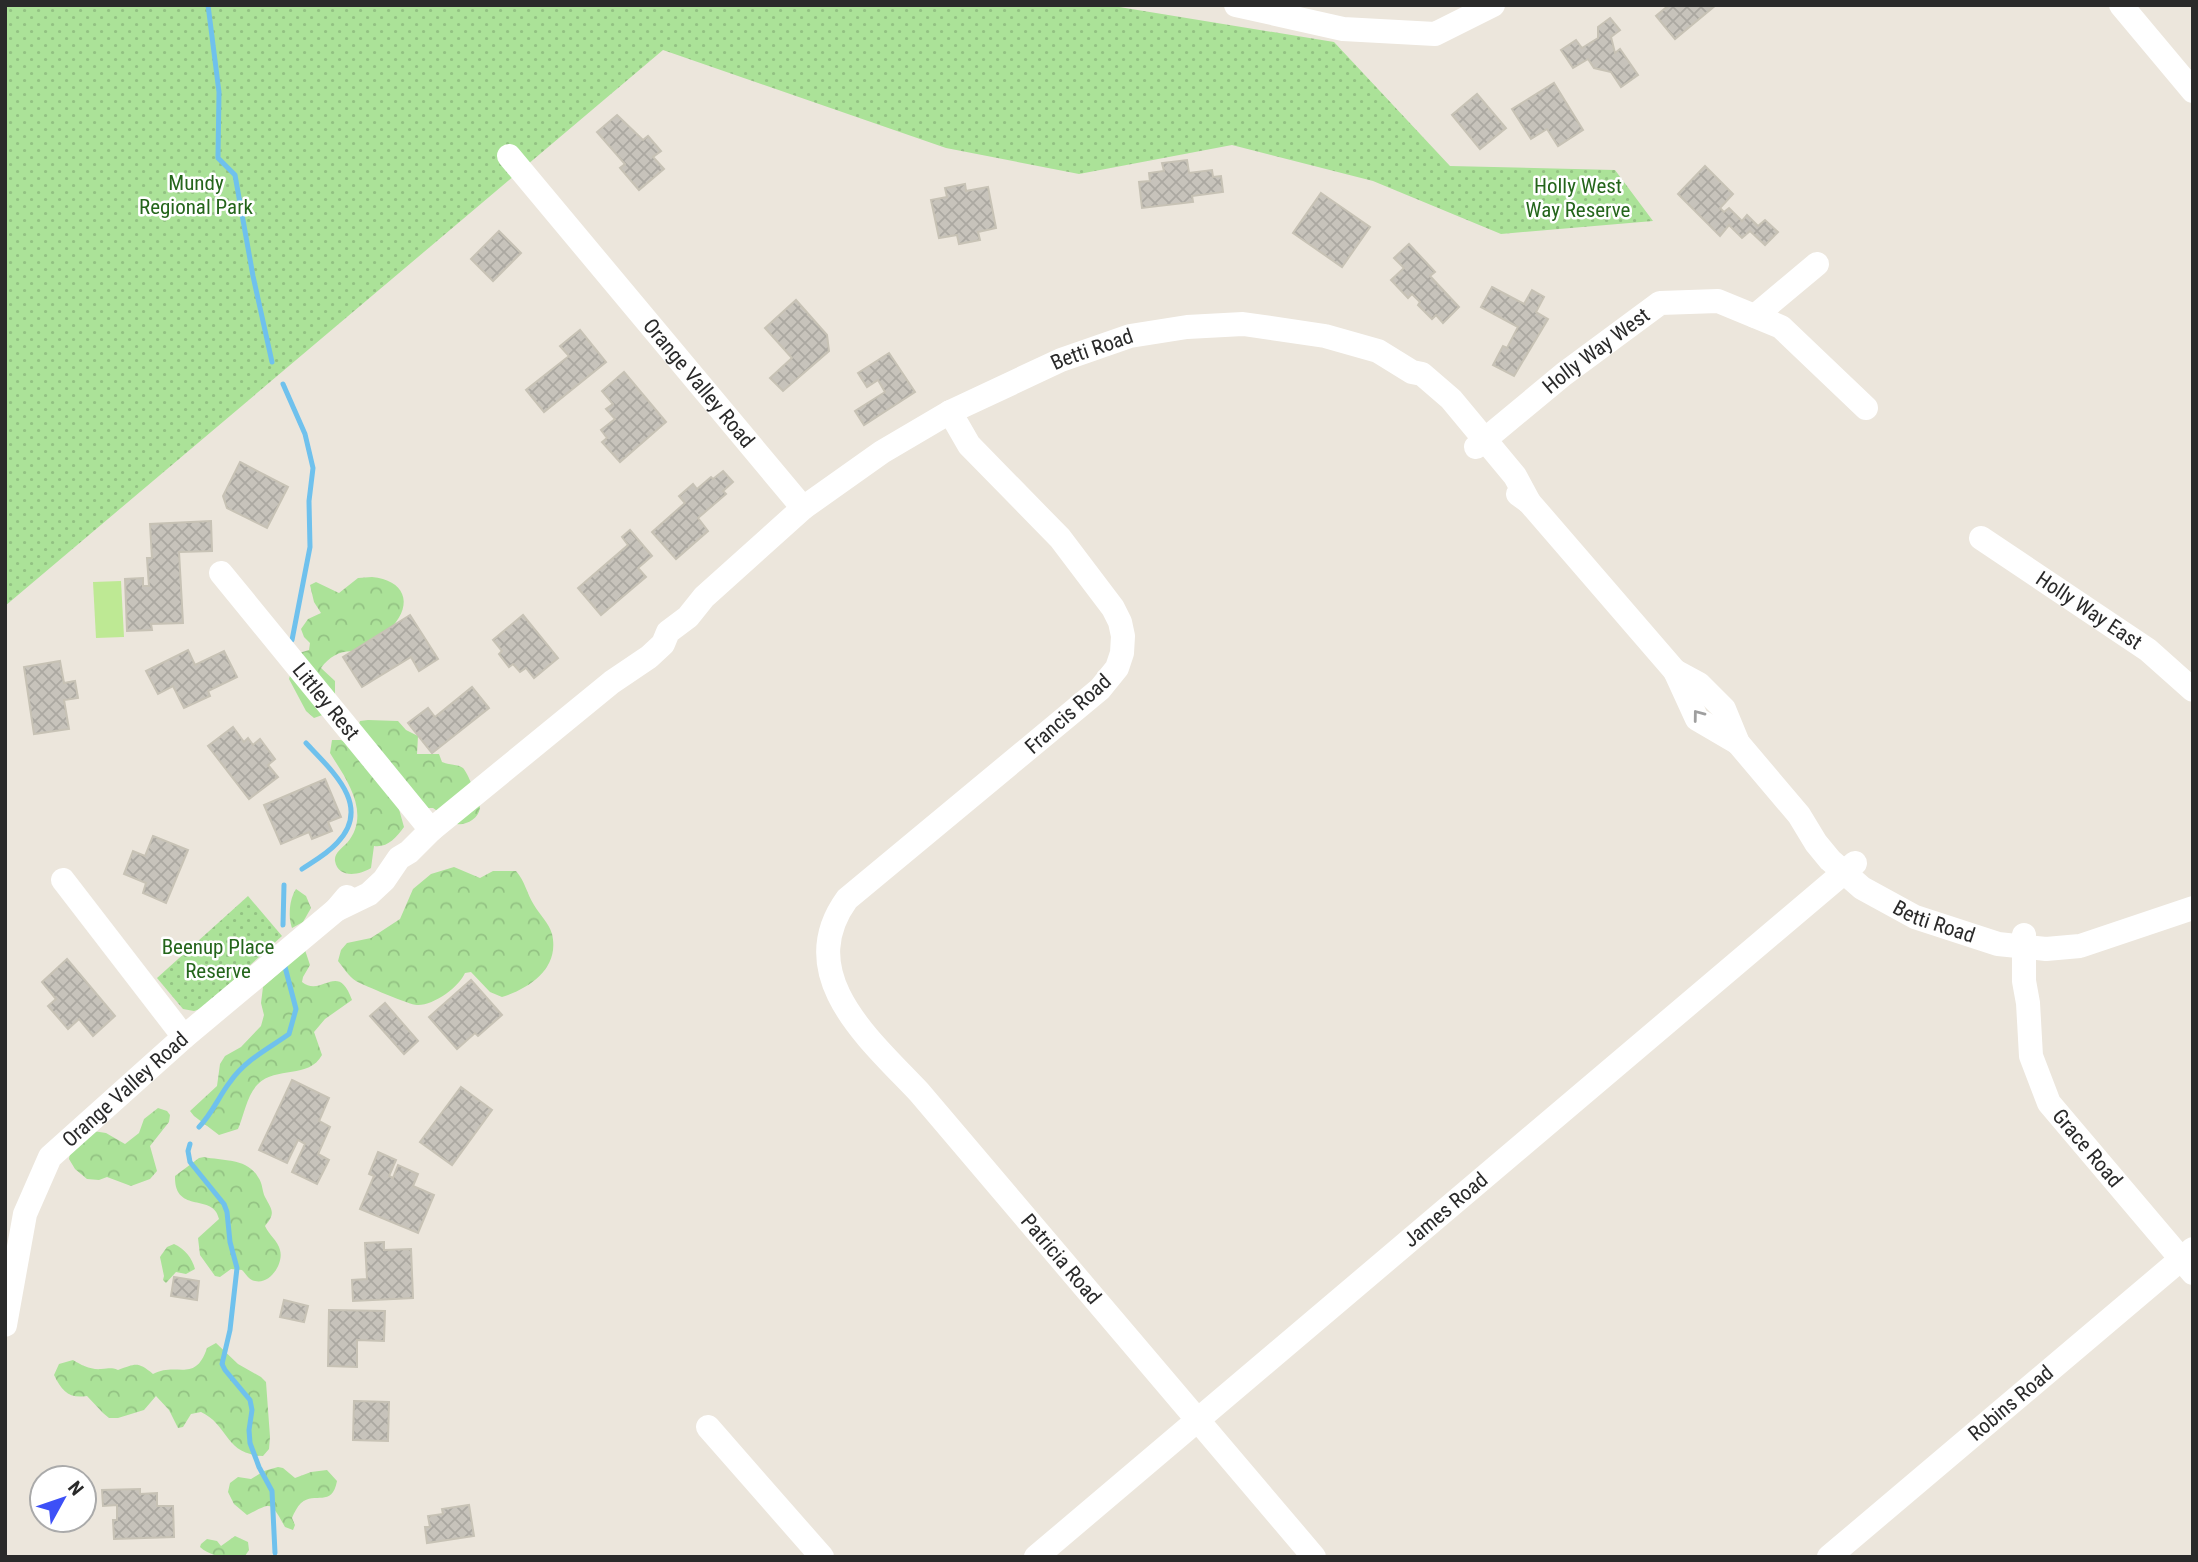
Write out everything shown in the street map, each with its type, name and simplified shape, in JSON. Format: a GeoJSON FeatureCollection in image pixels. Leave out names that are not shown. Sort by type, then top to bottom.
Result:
{"type":"FeatureCollection","features":[{"type":"Feature","properties":{"kind":"street"},"geometry":{"type":"LineString","coordinates":[[1236,5],[1343,29],[1435,34],[1493,5]]}},
{"type":"Feature","properties":{"kind":"street"},"geometry":{"type":"LineString","coordinates":[[2121,5],[2193,90]]}},
{"type":"Feature","properties":{"kind":"street","name":"Orange Valley Road"},"geometry":{"type":"LineString","coordinates":[[5,1325],[25,1214],[50,1157],[184,1037],[336,910],[347,896],[372,878],[394,850],[425,835],[612,682],[668,619],[704,597],[803,508],[509,156]]}},
{"type":"Feature","properties":{"kind":"street"},"geometry":{"type":"LineString","coordinates":[[1755,316],[1817,264]]}},
{"type":"Feature","properties":{"kind":"street","name":"Holly Way West"},"geometry":{"type":"LineString","coordinates":[[1481,443],[1564,374],[1660,303],[1718,301],[1781,327],[1866,408]]}},
{"type":"Feature","properties":{"kind":"street","name":"Betti Road"},"geometry":{"type":"LineString","coordinates":[[803,508],[882,452],[950,412],[1061,360],[1130,336],[1187,327],[1243,324],[1325,336],[1378,351],[1412,372],[1481,443],[1505,483],[1529,502],[1675,670],[1699,684],[1724,709],[1738,743],[1799,815],[1816,843],[1850,868],[1863,888],[1915,917],[1998,944],[2035,942],[2076,934],[2106,938],[2193,908]]}},
{"type":"Feature","properties":{"kind":"street","name":"Francis Road"},"geometry":{"type":"LineString","coordinates":[[828,951],[833,924],[847,899],[1100,689],[1117,668],[1122,653],[1120,622],[1104,595],[1060,538],[969,445],[950,412]]}},
{"type":"Feature","properties":{"kind":"street","name":"Holly Way East"},"geometry":{"type":"LineString","coordinates":[[1981,538],[2148,650],[2193,690]]}},
{"type":"Feature","properties":{"kind":"street","name":"Littley Rest"},"geometry":{"type":"LineString","coordinates":[[221,573],[425,835]]}},
{"type":"Feature","properties":{"kind":"street","name":"James Road"},"geometry":{"type":"LineString","coordinates":[[1036,1557],[1850,868]]}},
{"type":"Feature","properties":{"kind":"street"},"geometry":{"type":"LineString","coordinates":[[63,880],[184,1037]]}},
{"type":"Feature","properties":{"kind":"street","name":"Grace Road"},"geometry":{"type":"LineString","coordinates":[[2035,942],[2024,981],[2031,1056],[2049,1102],[2189,1261]]}},
{"type":"Feature","properties":{"kind":"street","name":"Patricia Road"},"geometry":{"type":"LineString","coordinates":[[828,951],[831,977],[837,993],[861,1029],[919,1092],[1314,1557]]}},
{"type":"Feature","properties":{"kind":"street","name":"Robins Road"},"geometry":{"type":"LineString","coordinates":[[1829,1557],[2189,1261]]}},
{"type":"Feature","properties":{"kind":"street"},"geometry":{"type":"LineString","coordinates":[[708,1427],[822,1557]]}},
{"type":"Feature","properties":{"kind":"green space","name":"Mundy Regional Park"},"geometry":{"type":"Polygon","coordinates":[[[5,5],[1107,5],[1334,42],[1450,166],[1615,170],[1653,221],[1501,234],[1373,181],[1232,145],[1079,174],[946,148],[663,50],[5,606],[5,5]]]}},
{"type":"Feature","properties":{"kind":"green space"},"geometry":{"type":"Polygon","coordinates":[[[358,578],[383,579],[398,588],[404,601],[403,609],[392,627],[360,652],[338,654],[325,663],[321,668],[335,681],[335,704],[328,713],[314,718],[306,711],[289,679],[296,654],[309,650],[310,643],[301,629],[308,619],[321,613],[314,602],[310,585],[316,582],[339,593],[358,578]]]}},
{"type":"Feature","properties":{"kind":"green space"},"geometry":{"type":"Polygon","coordinates":[[[121,581],[124,637],[96,638],[93,582],[121,581]]]}},
{"type":"Feature","properties":{"kind":"green space"},"geometry":{"type":"Polygon","coordinates":[[[360,721],[398,721],[406,730],[418,736],[417,754],[439,754],[442,762],[463,768],[480,808],[476,817],[464,824],[454,824],[433,808],[428,808],[358,727],[360,721]]]}},
{"type":"Feature","properties":{"kind":"green space"},"geometry":{"type":"Polygon","coordinates":[[[332,740],[341,740],[348,744],[397,802],[404,827],[391,841],[374,846],[371,868],[356,874],[340,871],[335,861],[337,853],[354,832],[357,808],[349,785],[330,753],[332,740]]]}},
{"type":"Feature","properties":{"kind":"green space"},"geometry":{"type":"Polygon","coordinates":[[[454,867],[480,878],[493,871],[516,871],[552,934],[552,957],[540,975],[523,988],[502,997],[490,992],[471,972],[465,973],[445,995],[417,1005],[351,977],[338,961],[341,950],[347,943],[371,938],[400,919],[413,889],[431,874],[454,867]]]}},
{"type":"Feature","properties":{"kind":"green space"},"geometry":{"type":"Polygon","coordinates":[[[296,889],[306,896],[311,908],[303,922],[292,928],[290,908],[296,889]]]}},
{"type":"Feature","properties":{"kind":"green space","name":"Beenup Place Reserve"},"geometry":{"type":"Polygon","coordinates":[[[248,896],[282,936],[203,1008],[194,1011],[183,1009],[157,978],[248,896]]]}},
{"type":"Feature","properties":{"kind":"green space"},"geometry":{"type":"Polygon","coordinates":[[[305,950],[310,965],[302,982],[309,986],[335,981],[341,983],[347,988],[352,1000],[325,1019],[314,1032],[322,1055],[316,1062],[301,1070],[274,1075],[258,1084],[248,1099],[238,1129],[219,1135],[190,1111],[217,1086],[220,1064],[225,1056],[241,1047],[261,1026],[264,1015],[261,1003],[263,987],[305,950]]]}},
{"type":"Feature","properties":{"kind":"green space"},"geometry":{"type":"Polygon","coordinates":[[[158,1108],[170,1115],[169,1122],[150,1146],[157,1171],[150,1179],[131,1186],[107,1177],[99,1180],[87,1179],[75,1169],[69,1159],[70,1153],[93,1131],[106,1133],[125,1144],[139,1133],[144,1119],[158,1108]]]}},
{"type":"Feature","properties":{"kind":"green space"},"geometry":{"type":"Polygon","coordinates":[[[204,1157],[241,1163],[248,1166],[260,1180],[272,1212],[265,1226],[281,1255],[275,1272],[266,1280],[253,1280],[242,1270],[231,1269],[220,1277],[215,1276],[200,1255],[198,1238],[219,1219],[210,1206],[187,1200],[181,1195],[176,1188],[175,1176],[204,1157]]]}},
{"type":"Feature","properties":{"kind":"green space"},"geometry":{"type":"Polygon","coordinates":[[[174,1244],[188,1254],[195,1269],[186,1274],[176,1272],[166,1283],[163,1280],[160,1257],[167,1247],[174,1244]]]}},
{"type":"Feature","properties":{"kind":"green space"},"geometry":{"type":"Polygon","coordinates":[[[216,1343],[238,1364],[266,1382],[270,1437],[269,1449],[263,1456],[241,1450],[217,1424],[201,1412],[191,1414],[183,1427],[178,1428],[169,1410],[156,1396],[144,1410],[109,1418],[87,1396],[67,1393],[54,1375],[59,1364],[73,1360],[97,1369],[118,1370],[140,1365],[153,1374],[191,1369],[202,1359],[207,1348],[216,1343]]]}},
{"type":"Feature","properties":{"kind":"green space"},"geometry":{"type":"Polygon","coordinates":[[[278,1467],[295,1478],[327,1470],[337,1481],[335,1489],[327,1497],[312,1498],[300,1505],[292,1518],[295,1525],[293,1530],[285,1527],[270,1506],[247,1515],[234,1504],[228,1492],[230,1483],[238,1477],[251,1479],[278,1467]]]}},
{"type":"Feature","properties":{"kind":"green space"},"geometry":{"type":"Polygon","coordinates":[[[235,1536],[248,1542],[249,1550],[245,1556],[221,1556],[200,1547],[207,1539],[217,1541],[221,1546],[235,1536]]]}},
{"type":"Feature","properties":{"kind":"building"},"geometry":{"type":"Polygon","coordinates":[[[1669,5],[1716,5],[1675,39],[1656,16],[1669,5]]]}},
{"type":"Feature","properties":{"kind":"building"},"geometry":{"type":"Polygon","coordinates":[[[1610,18],[1620,30],[1611,37],[1615,53],[1620,49],[1638,75],[1621,87],[1611,72],[1594,68],[1588,59],[1573,68],[1561,50],[1576,40],[1582,48],[1598,38],[1598,27],[1610,18]]]}},
{"type":"Feature","properties":{"kind":"building"},"geometry":{"type":"Polygon","coordinates":[[[1554,83],[1583,130],[1558,146],[1547,129],[1531,139],[1512,109],[1554,83]]]}},
{"type":"Feature","properties":{"kind":"building"},"geometry":{"type":"Polygon","coordinates":[[[1477,94],[1506,128],[1480,149],[1452,115],[1477,94]]]}},
{"type":"Feature","properties":{"kind":"building"},"geometry":{"type":"Polygon","coordinates":[[[617,115],[643,140],[648,136],[661,151],[653,157],[664,169],[639,190],[620,168],[625,164],[597,132],[617,115]]]}},
{"type":"Feature","properties":{"kind":"building"},"geometry":{"type":"Polygon","coordinates":[[[1187,160],[1189,173],[1212,170],[1213,177],[1221,176],[1223,192],[1192,196],[1193,202],[1142,208],[1139,182],[1150,181],[1149,173],[1164,171],[1162,163],[1187,160]]]}},
{"type":"Feature","properties":{"kind":"building"},"geometry":{"type":"Polygon","coordinates":[[[1705,166],[1733,194],[1720,208],[1724,212],[1729,208],[1742,221],[1747,215],[1758,226],[1765,220],[1778,232],[1765,245],[1750,231],[1742,238],[1729,225],[1720,236],[1678,194],[1705,166]]]}},
{"type":"Feature","properties":{"kind":"building"},"geometry":{"type":"Polygon","coordinates":[[[965,184],[966,191],[988,187],[996,228],[978,232],[980,240],[959,244],[957,235],[939,238],[931,200],[947,197],[945,188],[965,184]]]}},
{"type":"Feature","properties":{"kind":"building"},"geometry":{"type":"Polygon","coordinates":[[[1321,193],[1370,227],[1342,267],[1293,233],[1321,193]]]}},
{"type":"Feature","properties":{"kind":"building"},"geometry":{"type":"Polygon","coordinates":[[[499,231],[521,253],[493,281],[471,259],[499,231]]]}},
{"type":"Feature","properties":{"kind":"building"},"geometry":{"type":"Polygon","coordinates":[[[1409,244],[1435,272],[1430,276],[1459,307],[1443,323],[1436,315],[1432,319],[1418,305],[1420,302],[1412,294],[1408,298],[1391,280],[1404,268],[1394,258],[1409,244]]]}},
{"type":"Feature","properties":{"kind":"building"},"geometry":{"type":"Polygon","coordinates":[[[1492,287],[1524,304],[1532,290],[1544,297],[1536,312],[1548,319],[1514,376],[1493,365],[1503,346],[1507,348],[1518,327],[1481,307],[1492,287]]]}},
{"type":"Feature","properties":{"kind":"building"},"geometry":{"type":"Polygon","coordinates":[[[796,300],[827,335],[829,351],[783,391],[770,378],[792,358],[765,328],[796,300]]]}},
{"type":"Feature","properties":{"kind":"building"},"geometry":{"type":"Polygon","coordinates":[[[580,330],[606,362],[544,412],[526,390],[569,356],[560,346],[580,330]]]}},
{"type":"Feature","properties":{"kind":"building"},"geometry":{"type":"Polygon","coordinates":[[[889,353],[915,392],[864,425],[855,411],[885,392],[878,380],[867,387],[858,373],[889,353]]]}},
{"type":"Feature","properties":{"kind":"building"},"geometry":{"type":"Polygon","coordinates":[[[624,372],[666,422],[620,462],[602,442],[607,438],[601,430],[615,419],[606,409],[613,404],[602,391],[624,372]]]}},
{"type":"Feature","properties":{"kind":"building"},"geometry":{"type":"Polygon","coordinates":[[[240,462],[288,487],[267,528],[227,508],[223,496],[240,462]]]}},
{"type":"Feature","properties":{"kind":"building"},"geometry":{"type":"Polygon","coordinates":[[[723,471],[733,482],[723,491],[726,494],[698,518],[708,531],[676,559],[652,532],[685,503],[679,496],[693,484],[697,489],[723,471]]]}},
{"type":"Feature","properties":{"kind":"building"},"geometry":{"type":"Polygon","coordinates":[[[211,521],[212,551],[179,552],[183,623],[151,624],[152,630],[127,631],[125,579],[143,578],[143,586],[149,586],[147,558],[152,558],[150,524],[211,521]]]}},
{"type":"Feature","properties":{"kind":"building"},"geometry":{"type":"Polygon","coordinates":[[[630,530],[652,556],[638,568],[646,577],[601,615],[578,588],[628,545],[622,537],[630,530]]]}},
{"type":"Feature","properties":{"kind":"building"},"geometry":{"type":"Polygon","coordinates":[[[410,615],[438,659],[419,671],[411,657],[362,687],[343,657],[410,615]]]}},
{"type":"Feature","properties":{"kind":"building"},"geometry":{"type":"Polygon","coordinates":[[[523,615],[558,658],[534,678],[526,668],[520,672],[513,664],[509,667],[499,654],[502,651],[493,640],[523,615]]]}},
{"type":"Feature","properties":{"kind":"building"},"geometry":{"type":"Polygon","coordinates":[[[188,650],[195,665],[224,651],[237,677],[208,691],[210,696],[184,708],[173,686],[158,694],[146,671],[188,650]]]}},
{"type":"Feature","properties":{"kind":"building"},"geometry":{"type":"Polygon","coordinates":[[[60,661],[64,683],[75,681],[78,698],[64,700],[69,729],[34,734],[24,667],[60,661]]]}},
{"type":"Feature","properties":{"kind":"building"},"geometry":{"type":"Polygon","coordinates":[[[472,687],[489,708],[432,753],[408,723],[428,708],[435,717],[472,687]]]}},
{"type":"Feature","properties":{"kind":"building"},"geometry":{"type":"Polygon","coordinates":[[[233,727],[244,742],[248,738],[253,745],[260,739],[275,759],[268,765],[278,777],[249,799],[208,746],[233,727]]]}},
{"type":"Feature","properties":{"kind":"building"},"geometry":{"type":"Polygon","coordinates":[[[325,779],[341,817],[328,822],[332,831],[312,839],[309,832],[281,844],[264,805],[325,779]]]}},
{"type":"Feature","properties":{"kind":"building"},"geometry":{"type":"Polygon","coordinates":[[[153,836],[188,850],[166,903],[143,893],[146,883],[124,874],[133,851],[145,856],[153,836]]]}},
{"type":"Feature","properties":{"kind":"building"},"geometry":{"type":"Polygon","coordinates":[[[67,959],[115,1016],[93,1036],[79,1019],[68,1029],[48,1006],[56,999],[42,982],[67,959]]]}},
{"type":"Feature","properties":{"kind":"building"},"geometry":{"type":"Polygon","coordinates":[[[471,980],[502,1015],[478,1036],[475,1033],[457,1049],[429,1017],[471,980]]]}},
{"type":"Feature","properties":{"kind":"building"},"geometry":{"type":"Polygon","coordinates":[[[385,1003],[418,1041],[404,1054],[370,1016],[385,1003]]]}},
{"type":"Feature","properties":{"kind":"building"},"geometry":{"type":"Polygon","coordinates":[[[292,1080],[329,1098],[319,1121],[330,1127],[318,1154],[329,1160],[317,1184],[292,1172],[305,1144],[298,1140],[287,1163],[259,1150],[292,1080]]]}},
{"type":"Feature","properties":{"kind":"building"},"geometry":{"type":"Polygon","coordinates":[[[461,1087],[492,1110],[452,1165],[420,1142],[461,1087]]]}},
{"type":"Feature","properties":{"kind":"building"},"geometry":{"type":"Polygon","coordinates":[[[378,1152],[396,1160],[389,1176],[393,1178],[398,1165],[418,1174],[413,1186],[434,1195],[418,1233],[360,1209],[374,1176],[369,1174],[378,1152]]]}},
{"type":"Feature","properties":{"kind":"building"},"geometry":{"type":"Polygon","coordinates":[[[384,1242],[384,1250],[411,1249],[413,1298],[353,1301],[352,1280],[367,1279],[365,1243],[384,1242]]]}},
{"type":"Feature","properties":{"kind":"building"},"geometry":{"type":"Polygon","coordinates":[[[174,1277],[199,1281],[197,1300],[171,1296],[174,1277]]]}},
{"type":"Feature","properties":{"kind":"building"},"geometry":{"type":"Polygon","coordinates":[[[284,1300],[308,1306],[304,1322],[280,1317],[284,1300]]]}},
{"type":"Feature","properties":{"kind":"building"},"geometry":{"type":"Polygon","coordinates":[[[329,1310],[385,1311],[384,1341],[357,1340],[357,1367],[328,1366],[329,1310]]]}},
{"type":"Feature","properties":{"kind":"building"},"geometry":{"type":"Polygon","coordinates":[[[354,1401],[389,1402],[388,1441],[353,1440],[354,1401]]]}},
{"type":"Feature","properties":{"kind":"building"},"geometry":{"type":"Polygon","coordinates":[[[140,1489],[140,1494],[157,1493],[157,1506],[173,1506],[174,1537],[114,1539],[113,1520],[117,1520],[117,1505],[103,1506],[102,1490],[140,1489]]]}},
{"type":"Feature","properties":{"kind":"building"},"geometry":{"type":"Polygon","coordinates":[[[469,1505],[474,1536],[427,1543],[425,1527],[430,1527],[428,1516],[443,1514],[442,1509],[469,1505]]]}},
{"type":"Feature","properties":{"kind":"waterway"},"geometry":{"type":"LineString","coordinates":[[208,5],[219,92],[218,158],[235,175],[272,362]]}},
{"type":"Feature","properties":{"kind":"waterway"},"geometry":{"type":"LineString","coordinates":[[283,384],[305,434],[313,468],[309,501],[310,547],[292,640]]}},
{"type":"Feature","properties":{"kind":"waterway"},"geometry":{"type":"LineString","coordinates":[[302,869],[337,843],[347,829],[351,816],[350,802],[337,777],[306,743]]}},
{"type":"Feature","properties":{"kind":"waterway"},"geometry":{"type":"LineString","coordinates":[[283,925],[284,885]]}},
{"type":"Feature","properties":{"kind":"waterway"},"geometry":{"type":"LineString","coordinates":[[199,1127],[243,1067],[289,1034],[296,1009],[284,963]]}},
{"type":"Feature","properties":{"kind":"waterway"},"geometry":{"type":"LineString","coordinates":[[190,1144],[190,1162],[224,1204],[227,1212],[230,1242],[237,1268],[230,1330],[222,1364],[250,1400],[250,1443],[272,1491],[275,1553]]}},
{"type":"Feature","properties":{"kind":"park label","name":"Holly West Way Reserve"},"geometry":{"type":"Point","coordinates":[1578,198]}}]}
